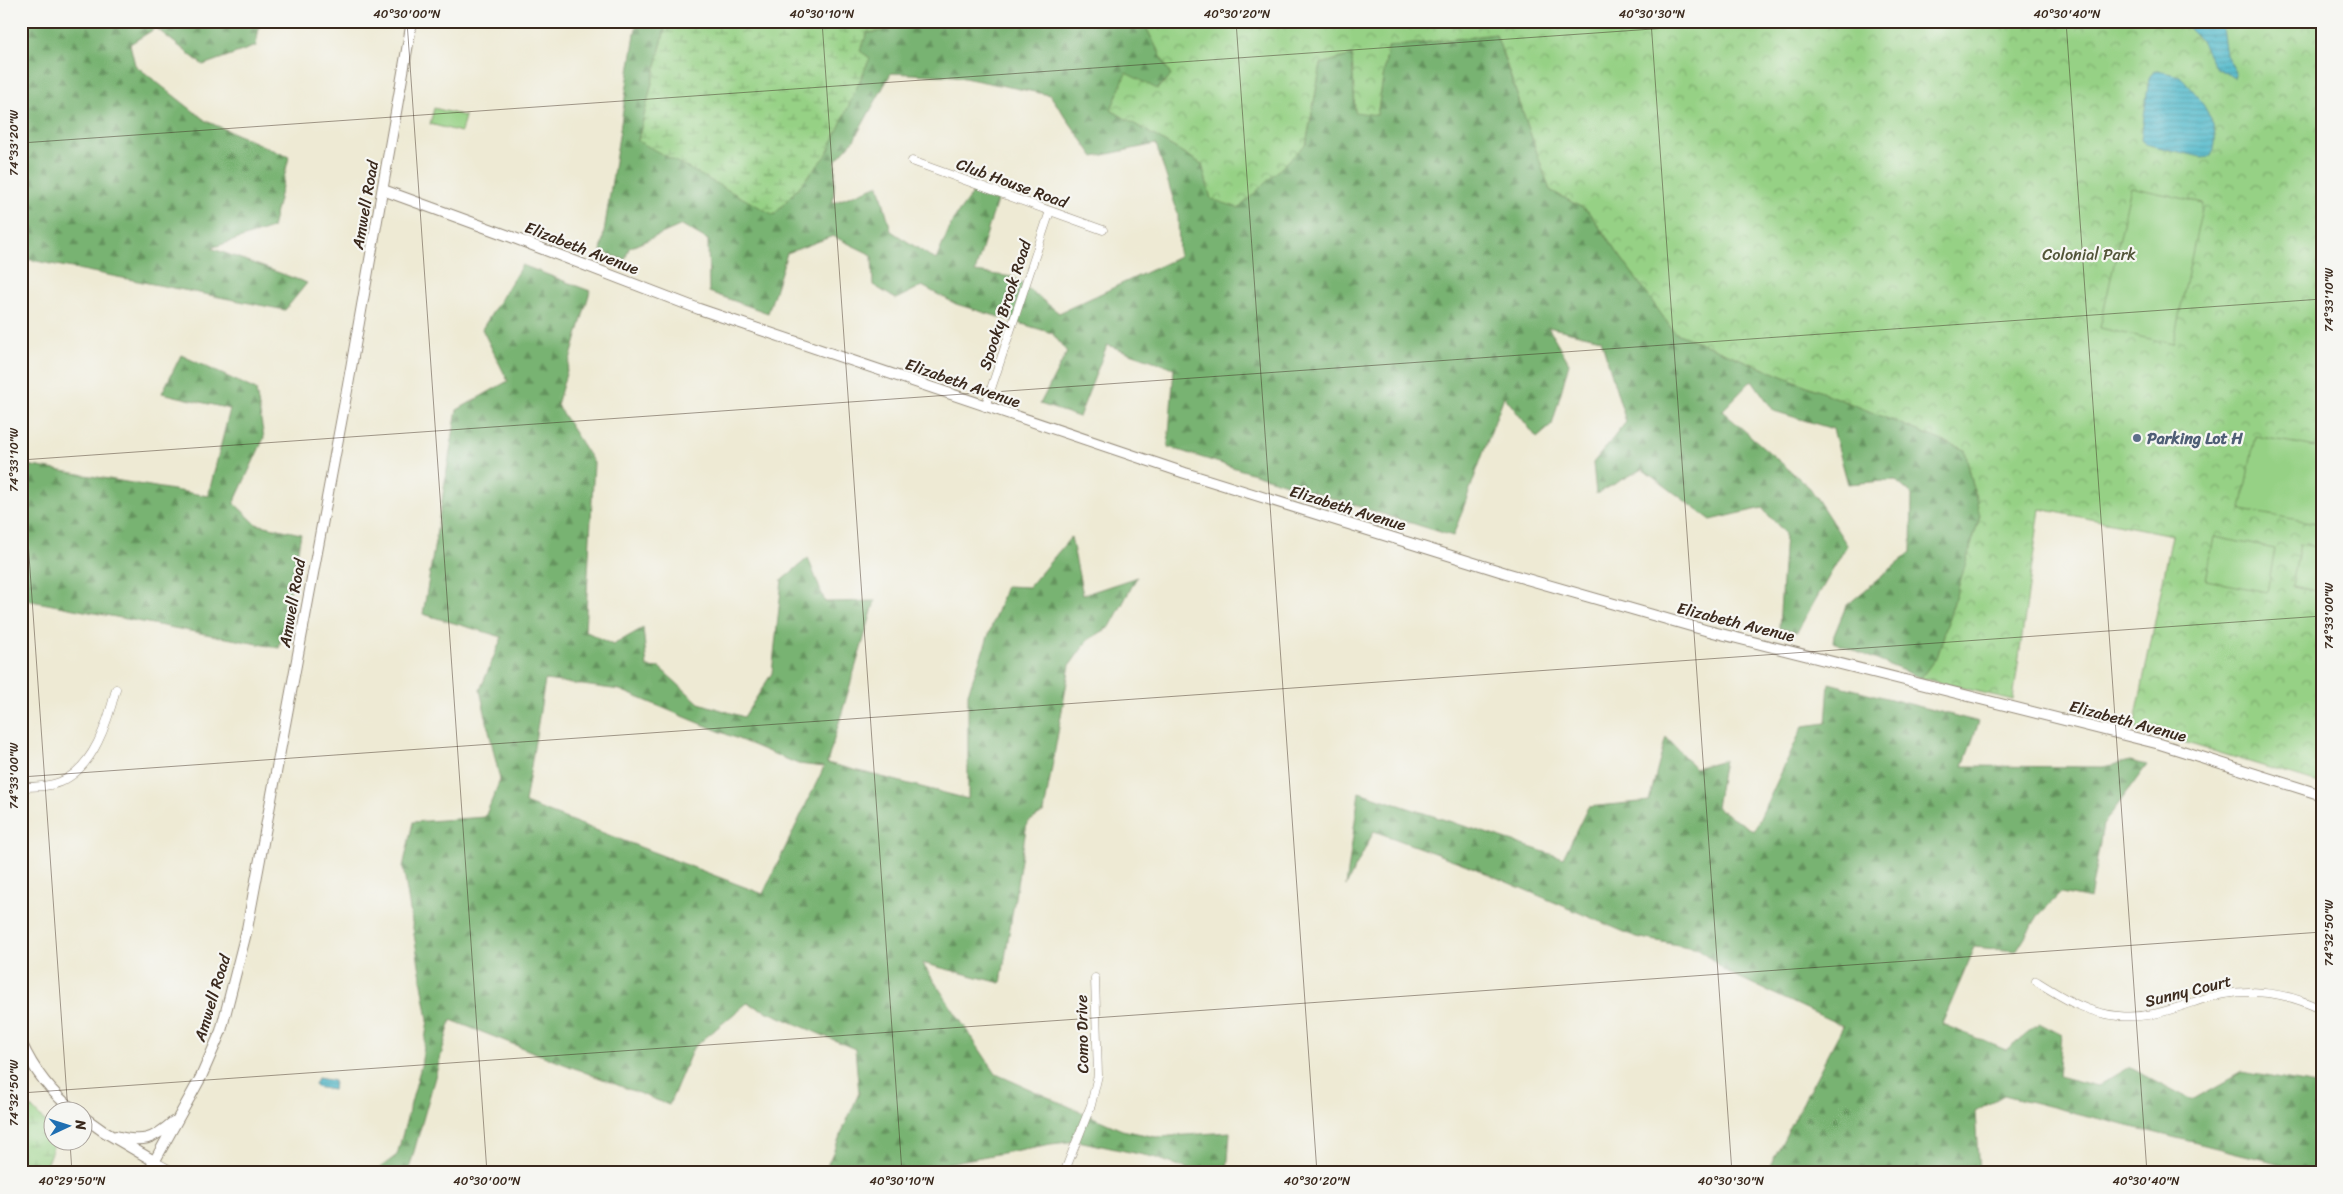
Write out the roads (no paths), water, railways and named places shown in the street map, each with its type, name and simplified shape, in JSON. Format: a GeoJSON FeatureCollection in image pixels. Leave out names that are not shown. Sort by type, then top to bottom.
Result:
{"type":"FeatureCollection","features":[{"type":"Feature","properties":{"kind":"street","name":"Amwell Road"},"geometry":{"type":"LineString","coordinates":[[148,1173],[201,1077],[221,1031],[247,929],[383,190],[412,21]]}},
{"type":"Feature","properties":{"kind":"street","name":"Club House Road"},"geometry":{"type":"LineString","coordinates":[[912,161],[1103,230]]}},
{"type":"Feature","properties":{"kind":"street","name":"Elizabeth Avenue"},"geometry":{"type":"LineString","coordinates":[[383,190],[699,309],[1197,477],[1594,599],[1705,630],[2160,744],[2322,796]]}},
{"type":"Feature","properties":{"kind":"street","name":"Spooky Brook Road"},"geometry":{"type":"LineString","coordinates":[[985,407],[1050,211]]}},
{"type":"Feature","properties":{"kind":"street"},"geometry":{"type":"LineString","coordinates":[[21,787],[59,783],[76,771],[93,751],[107,725],[116,689]]}},
{"type":"Feature","properties":{"kind":"street","name":"Como Drive"},"geometry":{"type":"LineString","coordinates":[[1064,1173],[1083,1128],[1098,1075],[1095,978]]}},
{"type":"Feature","properties":{"kind":"street","name":"Sunny Court"},"geometry":{"type":"LineString","coordinates":[[2036,981],[2078,1007],[2120,1017],[2171,1011],[2214,996],[2245,992],[2283,995],[2322,1010]]}},
{"type":"Feature","properties":{"kind":"street"},"geometry":{"type":"LineString","coordinates":[[21,1042],[29,1061],[49,1087],[65,1102]]}},
{"type":"Feature","properties":{"kind":"street"},"geometry":{"type":"LineString","coordinates":[[106,1133],[126,1139],[148,1139],[158,1135],[179,1116]]}},
{"type":"Feature","properties":{"kind":"street"},"geometry":{"type":"LineString","coordinates":[[92,1123],[154,1162],[176,1173]]}},
{"type":"Feature","properties":{"kind":"water"},"geometry":{"type":"Polygon","coordinates":[[[2181,21],[2221,21],[2226,55],[2236,72],[2234,78],[2215,67],[2201,41],[2181,21]]]}},
{"type":"Feature","properties":{"kind":"water"},"geometry":{"type":"Polygon","coordinates":[[[2154,70],[2180,76],[2202,102],[2213,124],[2215,135],[2215,146],[2211,156],[2201,157],[2145,144],[2141,140],[2149,78],[2154,70]]]}},
{"type":"Feature","properties":{"kind":"water"},"geometry":{"type":"Polygon","coordinates":[[[318,1078],[334,1081],[333,1090],[316,1087],[314,1084],[318,1078]]]}},
{"type":"Feature","properties":{"kind":"place","name":"Parking Lot H"},"geometry":{"type":"Point","coordinates":[2137,438]}},
{"type":"Feature","properties":{"kind":"park label","name":"Colonial Park"},"geometry":{"type":"Point","coordinates":[2089,254]}}]}
